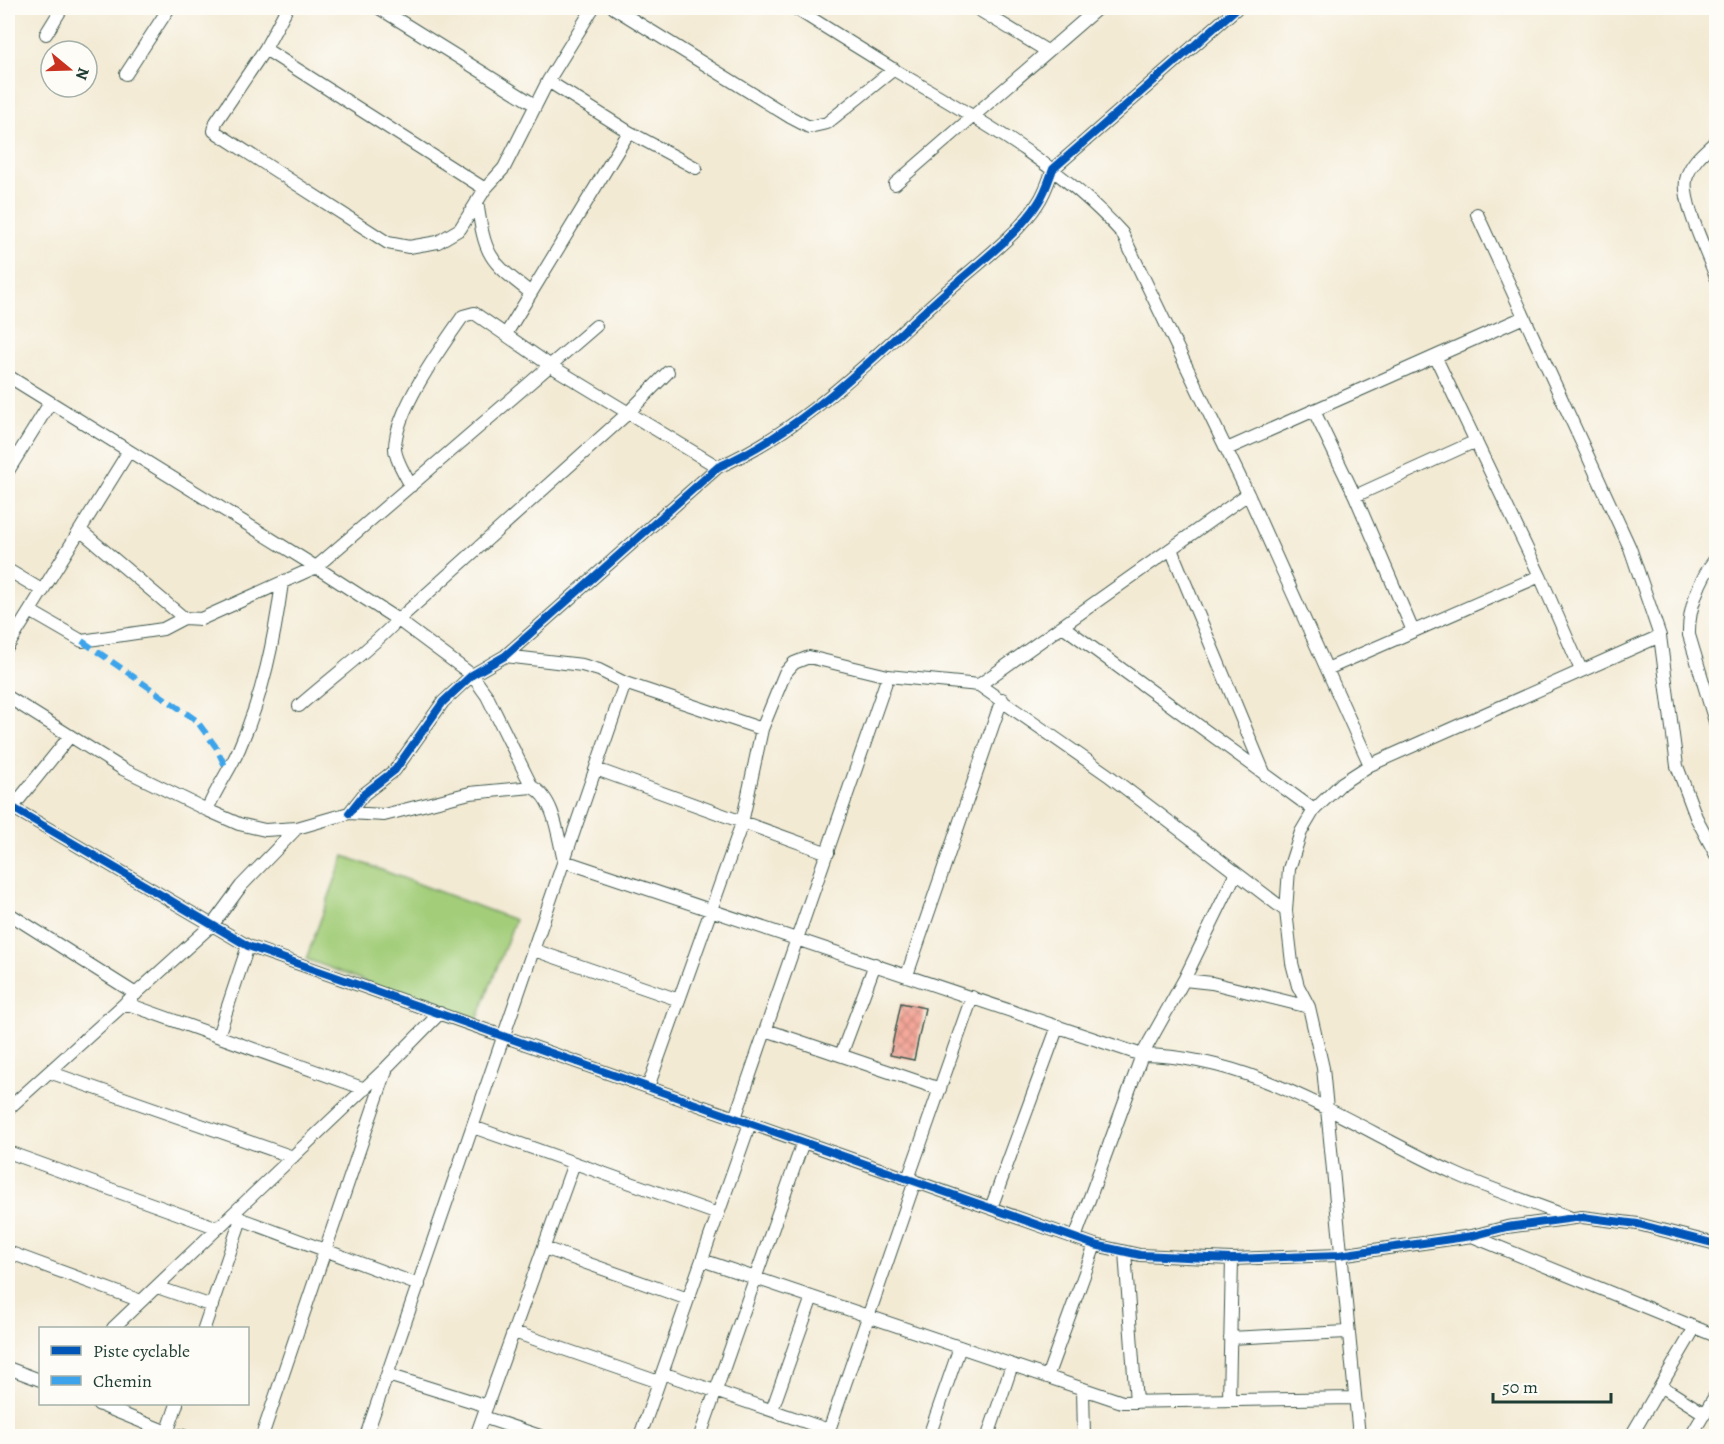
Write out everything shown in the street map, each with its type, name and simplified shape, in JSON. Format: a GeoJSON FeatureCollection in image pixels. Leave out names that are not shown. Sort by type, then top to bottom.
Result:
{"type":"FeatureCollection","features":[{"type":"Feature","properties":{"kind":"street"},"geometry":{"type":"LineString","coordinates":[[46,34],[62,8]]}},
{"type":"Feature","properties":{"kind":"street"},"geometry":{"type":"LineString","coordinates":[[126,74],[169,8]]}},
{"type":"Feature","properties":{"kind":"street"},"geometry":{"type":"LineString","coordinates":[[287,8],[265,49],[216,122],[214,131],[388,243],[409,247],[438,242],[460,229],[485,189],[504,168],[548,81],[593,8]]}},
{"type":"Feature","properties":{"kind":"street"},"geometry":{"type":"LineString","coordinates":[[614,8],[809,127],[827,123],[894,69]]}},
{"type":"Feature","properties":{"kind":"street"},"geometry":{"type":"LineString","coordinates":[[976,8],[1047,51]]}},
{"type":"Feature","properties":{"kind":"street"},"geometry":{"type":"LineString","coordinates":[[895,184],[1098,8]]}},
{"type":"Feature","properties":{"kind":"street"},"geometry":{"type":"LineString","coordinates":[[349,813],[364,794],[395,770],[443,702],[472,675],[505,656],[718,467],[753,452],[783,433],[996,248],[1038,204],[1053,170],[1237,8]]}},
{"type":"Feature","properties":{"kind":"street"},"geometry":{"type":"LineString","coordinates":[[802,9],[894,69],[975,117],[1053,170],[1093,201],[1122,233],[1248,494],[1370,765]]}},
{"type":"Feature","properties":{"kind":"street"},"geometry":{"type":"LineString","coordinates":[[387,10],[535,105]]}},
{"type":"Feature","properties":{"kind":"street"},"geometry":{"type":"LineString","coordinates":[[265,49],[485,189]]}},
{"type":"Feature","properties":{"kind":"street"},"geometry":{"type":"LineString","coordinates":[[548,81],[629,132],[696,168]]}},
{"type":"Feature","properties":{"kind":"street"},"geometry":{"type":"LineString","coordinates":[[506,334],[629,132]]}},
{"type":"Feature","properties":{"kind":"street"},"geometry":{"type":"LineString","coordinates":[[1716,141],[1696,159],[1686,178],[1686,195],[1716,277]]}},
{"type":"Feature","properties":{"kind":"street"},"geometry":{"type":"LineString","coordinates":[[477,201],[485,248],[493,262],[531,293]]}},
{"type":"Feature","properties":{"kind":"street"},"geometry":{"type":"LineString","coordinates":[[1477,214],[1630,548],[1660,636],[1677,766],[1696,817],[1716,855]]}},
{"type":"Feature","properties":{"kind":"street"},"geometry":{"type":"LineString","coordinates":[[411,486],[394,449],[399,428],[421,376],[463,316],[467,314],[474,314],[551,366],[718,467]]}},
{"type":"Feature","properties":{"kind":"street"},"geometry":{"type":"LineString","coordinates":[[1227,449],[1524,317]]}},
{"type":"Feature","properties":{"kind":"street"},"geometry":{"type":"LineString","coordinates":[[30,611],[82,641],[163,629],[184,618],[201,619],[316,567],[596,326]]}},
{"type":"Feature","properties":{"kind":"street"},"geometry":{"type":"LineString","coordinates":[[1436,358],[1540,576],[1581,670]]}},
{"type":"Feature","properties":{"kind":"street"},"geometry":{"type":"LineString","coordinates":[[299,706],[338,671],[376,642],[628,413],[668,372]]}},
{"type":"Feature","properties":{"kind":"street"},"geometry":{"type":"LineString","coordinates":[[8,376],[316,567],[398,620],[472,675],[487,696],[532,787]]}},
{"type":"Feature","properties":{"kind":"street"},"geometry":{"type":"LineString","coordinates":[[8,471],[50,403]]}},
{"type":"Feature","properties":{"kind":"street"},"geometry":{"type":"LineString","coordinates":[[1314,411],[1355,496],[1413,632]]}},
{"type":"Feature","properties":{"kind":"street"},"geometry":{"type":"LineString","coordinates":[[1355,496],[1476,441]]}},
{"type":"Feature","properties":{"kind":"street"},"geometry":{"type":"LineString","coordinates":[[8,646],[129,452]]}},
{"type":"Feature","properties":{"kind":"street"},"geometry":{"type":"LineString","coordinates":[[979,685],[1064,627],[1248,494]]}},
{"type":"Feature","properties":{"kind":"street"},"geometry":{"type":"LineString","coordinates":[[80,530],[184,618]]}},
{"type":"Feature","properties":{"kind":"street"},"geometry":{"type":"LineString","coordinates":[[1171,549],[1265,775]]}},
{"type":"Feature","properties":{"kind":"street"},"geometry":{"type":"LineString","coordinates":[[1716,558],[1709,567],[1688,621],[1689,635],[1716,725]]}},
{"type":"Feature","properties":{"kind":"street"},"geometry":{"type":"LineString","coordinates":[[8,570],[43,591]]}},
{"type":"Feature","properties":{"kind":"street"},"geometry":{"type":"LineString","coordinates":[[1327,669],[1540,576]]}},
{"type":"Feature","properties":{"kind":"street"},"geometry":{"type":"LineString","coordinates":[[207,810],[215,789],[238,752],[265,678],[282,583]]}},
{"type":"Feature","properties":{"kind":"street"},"geometry":{"type":"LineString","coordinates":[[1064,627],[1314,810]]}},
{"type":"Feature","properties":{"kind":"street"},"geometry":{"type":"LineString","coordinates":[[1359,1437],[1339,1255],[1323,1068],[1309,1007],[1298,987],[1292,963],[1286,911],[1289,868],[1294,848],[1314,810],[1342,783],[1370,765],[1660,636]]}},
{"type":"Feature","properties":{"kind":"street"},"geometry":{"type":"LineString","coordinates":[[505,656],[599,669],[625,683],[762,729]]}},
{"type":"Feature","properties":{"kind":"street"},"geometry":{"type":"LineString","coordinates":[[648,1087],[742,823],[762,729],[784,673],[794,663],[809,657],[888,676],[979,685],[1108,775],[1286,911]]}},
{"type":"Feature","properties":{"kind":"street"},"geometry":{"type":"LineString","coordinates":[[735,1118],[888,676]]}},
{"type":"Feature","properties":{"kind":"street"},"geometry":{"type":"LineString","coordinates":[[366,1437],[625,683]]}},
{"type":"Feature","properties":{"kind":"street"},"geometry":{"type":"LineString","coordinates":[[8,697],[123,769],[239,824],[265,830],[297,828],[349,813],[384,815],[470,793],[532,787],[541,791],[548,802],[564,861]]}},
{"type":"Feature","properties":{"kind":"street"},"geometry":{"type":"LineString","coordinates":[[907,975],[1002,699]]}},
{"type":"Feature","properties":{"kind":"street"},"geometry":{"type":"LineString","coordinates":[[70,736],[10,807],[248,946],[1095,1245],[1140,1255],[1232,1259],[1339,1255],[1472,1236],[1507,1227],[1572,1218],[1638,1224],[1716,1244]]}},
{"type":"Feature","properties":{"kind":"street"},"geometry":{"type":"LineString","coordinates":[[596,769],[828,853]]}},
{"type":"Feature","properties":{"kind":"street"},"geometry":{"type":"LineString","coordinates":[[8,1109],[213,924],[242,886],[297,828]]}},
{"type":"Feature","properties":{"kind":"street"},"geometry":{"type":"LineString","coordinates":[[564,861],[1142,1055],[1167,1055],[1202,1061],[1292,1089],[1455,1173],[1572,1218]]}},
{"type":"Feature","properties":{"kind":"street"},"geometry":{"type":"LineString","coordinates":[[1075,1238],[1142,1055],[1184,980],[1235,874]]}},
{"type":"Feature","properties":{"kind":"street"},"geometry":{"type":"LineString","coordinates":[[8,913],[136,994]]}},
{"type":"Feature","properties":{"kind":"street"},"geometry":{"type":"LineString","coordinates":[[218,1036],[248,946]]}},
{"type":"Feature","properties":{"kind":"street"},"geometry":{"type":"LineString","coordinates":[[534,950],[679,1000]]}},
{"type":"Feature","properties":{"kind":"street"},"geometry":{"type":"LineString","coordinates":[[841,1055],[875,964]]}},
{"type":"Feature","properties":{"kind":"street"},"geometry":{"type":"LineString","coordinates":[[1184,980],[1212,984],[1309,1007]]}},
{"type":"Feature","properties":{"kind":"street"},"geometry":{"type":"LineString","coordinates":[[514,1332],[660,1377],[716,1391],[772,1410],[828,1433],[972,997]]}},
{"type":"Feature","properties":{"kind":"street"},"geometry":{"type":"LineString","coordinates":[[125,1004],[365,1089]]}},
{"type":"Feature","properties":{"kind":"street"},"geometry":{"type":"LineString","coordinates":[[115,1327],[218,1228],[238,1216],[293,1157],[365,1089],[440,1013]]}},
{"type":"Feature","properties":{"kind":"street"},"geometry":{"type":"LineString","coordinates":[[991,1208],[1058,1026]]}},
{"type":"Feature","properties":{"kind":"street"},"geometry":{"type":"LineString","coordinates":[[766,1030],[940,1089]]}},
{"type":"Feature","properties":{"kind":"street"},"geometry":{"type":"LineString","coordinates":[[262,1437],[387,1067]]}},
{"type":"Feature","properties":{"kind":"street"},"geometry":{"type":"LineString","coordinates":[[49,1072],[293,1157]]}},
{"type":"Feature","properties":{"kind":"street"},"geometry":{"type":"LineString","coordinates":[[640,1437],[750,1123]]}},
{"type":"Feature","properties":{"kind":"street"},"geometry":{"type":"LineString","coordinates":[[473,1127],[718,1214]]}},
{"type":"Feature","properties":{"kind":"street"},"geometry":{"type":"LineString","coordinates":[[700,1437],[803,1142]]}},
{"type":"Feature","properties":{"kind":"street"},"geometry":{"type":"LineString","coordinates":[[8,1152],[218,1228]]}},
{"type":"Feature","properties":{"kind":"street"},"geometry":{"type":"LineString","coordinates":[[476,1437],[574,1163]]}},
{"type":"Feature","properties":{"kind":"street"},"geometry":{"type":"LineString","coordinates":[[238,1216],[418,1285]]}},
{"type":"Feature","properties":{"kind":"street"},"geometry":{"type":"LineString","coordinates":[[205,1327],[238,1216]]}},
{"type":"Feature","properties":{"kind":"street"},"geometry":{"type":"LineString","coordinates":[[1472,1236],[1694,1329],[1716,1336]]}},
{"type":"Feature","properties":{"kind":"street"},"geometry":{"type":"LineString","coordinates":[[1047,1377],[1095,1245]]}},
{"type":"Feature","properties":{"kind":"street"},"geometry":{"type":"LineString","coordinates":[[544,1248],[688,1299]]}},
{"type":"Feature","properties":{"kind":"street"},"geometry":{"type":"LineString","coordinates":[[8,1252],[141,1300]]}},
{"type":"Feature","properties":{"kind":"street"},"geometry":{"type":"LineString","coordinates":[[1125,1252],[1136,1402]]}},
{"type":"Feature","properties":{"kind":"street"},"geometry":{"type":"LineString","coordinates":[[1228,1400],[1232,1259]]}},
{"type":"Feature","properties":{"kind":"street"},"geometry":{"type":"LineString","coordinates":[[702,1260],[1122,1402],[1354,1398]]}},
{"type":"Feature","properties":{"kind":"street"},"geometry":{"type":"LineString","coordinates":[[156,1287],[212,1306]]}},
{"type":"Feature","properties":{"kind":"street"},"geometry":{"type":"LineString","coordinates":[[772,1410],[812,1297]]}},
{"type":"Feature","properties":{"kind":"street"},"geometry":{"type":"LineString","coordinates":[[1631,1437],[1694,1329]]}},
{"type":"Feature","properties":{"kind":"street"},"geometry":{"type":"LineString","coordinates":[[1230,1338],[1347,1332]]}},
{"type":"Feature","properties":{"kind":"street"},"geometry":{"type":"LineString","coordinates":[[929,1437],[960,1347]]}},
{"type":"Feature","properties":{"kind":"street"},"geometry":{"type":"LineString","coordinates":[[988,1437],[1012,1365]]}},
{"type":"Feature","properties":{"kind":"street"},"geometry":{"type":"LineString","coordinates":[[8,1368],[39,1380]]}},
{"type":"Feature","properties":{"kind":"street"},"geometry":{"type":"LineString","coordinates":[[388,1375],[485,1411],[540,1437]]}},
{"type":"Feature","properties":{"kind":"street"},"geometry":{"type":"LineString","coordinates":[[1660,1386],[1705,1414]]}},
{"type":"Feature","properties":{"kind":"street"},"geometry":{"type":"LineString","coordinates":[[1083,1389],[1084,1437]]}},
{"type":"Feature","properties":{"kind":"street"},"geometry":{"type":"LineString","coordinates":[[1691,1437],[1716,1394]]}},
{"type":"Feature","properties":{"kind":"street"},"geometry":{"type":"LineString","coordinates":[[100,1405],[166,1434],[184,1437]]}},
{"type":"Feature","properties":{"kind":"street"},"geometry":{"type":"LineString","coordinates":[[166,1434],[177,1405]]}},
{"type":"Feature","properties":{"kind":"green space"},"geometry":{"type":"Polygon","coordinates":[[[344,856],[515,920],[476,1023],[306,959],[344,856]]]}},
{"type":"Feature","properties":{"kind":"building"},"geometry":{"type":"Polygon","coordinates":[[[901,1003],[925,1008],[914,1060],[890,1055],[901,1003]]]}},
{"type":"Feature","properties":{"kind":"marked path"},"geometry":{"type":"LineString","coordinates":[[82,641],[196,720],[216,747],[227,770]]}},
{"type":"Feature","properties":{"kind":"cycle path"},"geometry":{"type":"LineString","coordinates":[[349,813],[364,794],[395,770],[443,702],[472,675],[505,656],[718,467],[781,432],[810,412],[866,365],[1020,226],[1040,199],[1053,169],[1237,8]]}},
{"type":"Feature","properties":{"kind":"cycle path"},"geometry":{"type":"LineString","coordinates":[[8,805],[248,946],[1095,1245],[1140,1255],[1232,1259],[1339,1255],[1582,1217],[1638,1224],[1716,1244]]}}]}
